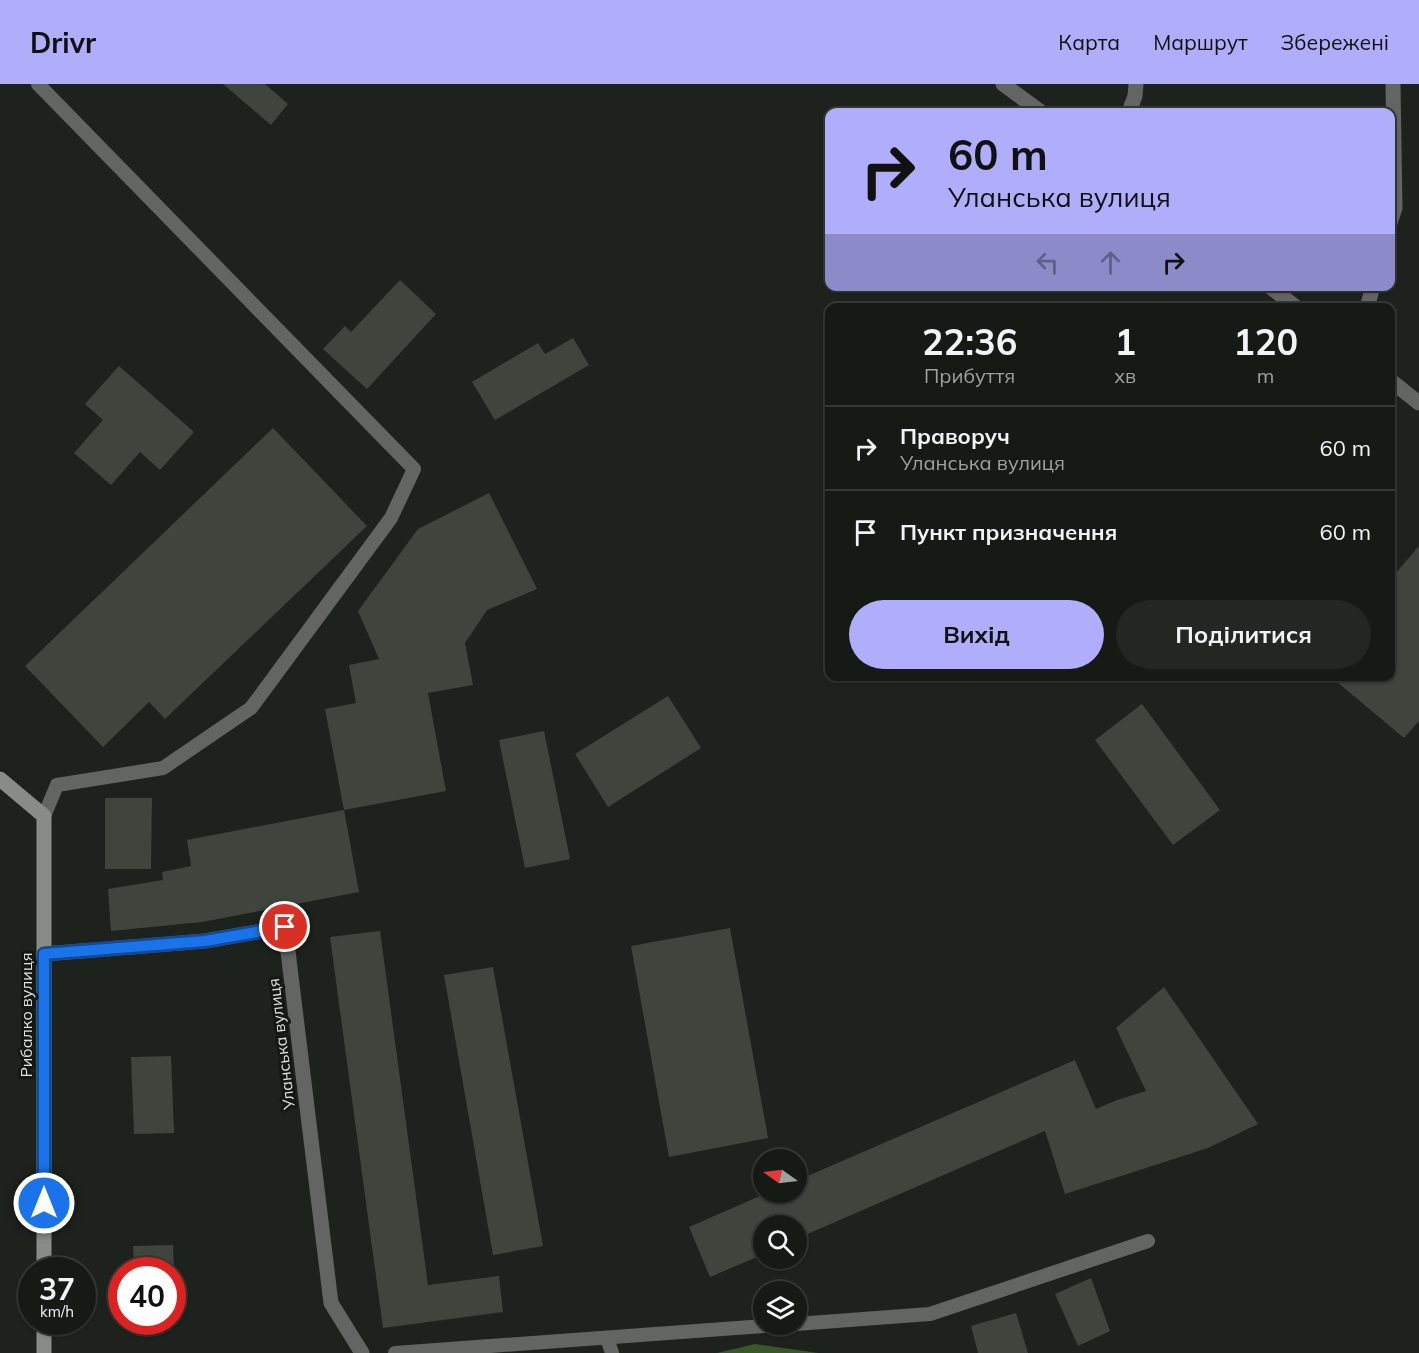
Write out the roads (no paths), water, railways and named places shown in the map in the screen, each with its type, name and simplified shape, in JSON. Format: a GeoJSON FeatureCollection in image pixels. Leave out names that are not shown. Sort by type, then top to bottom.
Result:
{"type":"FeatureCollection","features":[{"type":"Feature","properties":{"kind":"street"},"geometry":{"type":"LineString","coordinates":[[1003,84],[1036,108]]}},
{"type":"Feature","properties":{"kind":"street"},"geometry":{"type":"LineString","coordinates":[[1131,108],[1136,96],[1136,84]]}},
{"type":"Feature","properties":{"kind":"street"},"geometry":{"type":"LineString","coordinates":[[1393,84],[1393,108]]}},
{"type":"Feature","properties":{"kind":"street"},"geometry":{"type":"LineString","coordinates":[[1275,291],[1291,303]]}},
{"type":"Feature","properties":{"kind":"street"},"geometry":{"type":"LineString","coordinates":[[1395,384],[1419,403]]}},
{"type":"Feature","properties":{"kind":"street"},"geometry":{"type":"LineString","coordinates":[[0,779],[44,816]]}},
{"type":"Feature","properties":{"kind":"street","name":"Рибалко вулиця"},"geometry":{"type":"LineString","coordinates":[[44,816],[44,1257]]}},
{"type":"Feature","properties":{"kind":"street","name":"Уланська вулиця"},"geometry":{"type":"LineString","coordinates":[[44,954],[205,941],[285,927],[331,1303],[362,1353]]}},
{"type":"Feature","properties":{"kind":"street"},"geometry":{"type":"LineString","coordinates":[[44,1335],[44,1353]]}},
{"type":"Feature","properties":{"kind":"lane"},"geometry":{"type":"LineString","coordinates":[[38,84],[414,469],[391,518],[251,708],[163,768],[57,785],[44,816]]}},
{"type":"Feature","properties":{"kind":"lane"},"geometry":{"type":"LineString","coordinates":[[807,1323],[930,1314],[1148,1240]]}},
{"type":"Feature","properties":{"kind":"lane"},"geometry":{"type":"LineString","coordinates":[[395,1353],[753,1327]]}},
{"type":"Feature","properties":{"kind":"lane"},"geometry":{"type":"LineString","coordinates":[[607,1338],[612,1353]]}}]}
